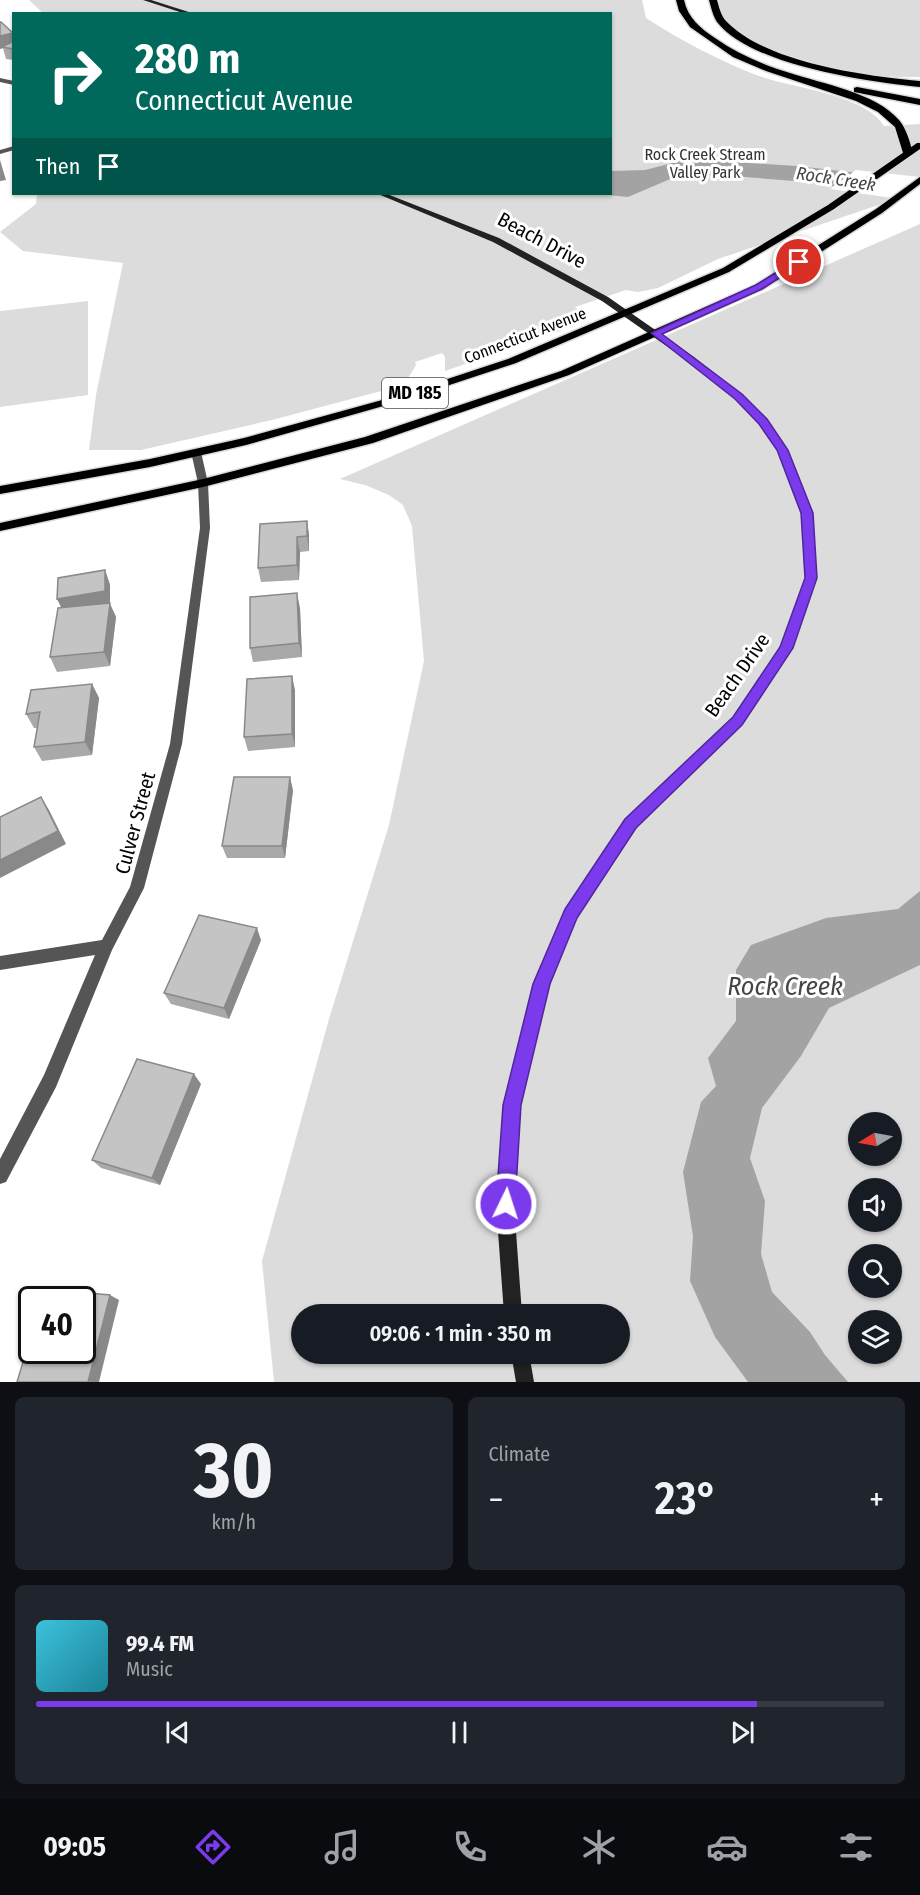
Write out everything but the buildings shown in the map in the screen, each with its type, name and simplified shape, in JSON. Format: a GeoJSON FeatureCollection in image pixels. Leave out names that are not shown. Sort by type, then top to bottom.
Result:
{"type":"FeatureCollection","features":[{"type":"Feature","properties":{"kind":"highway"},"geometry":{"type":"LineString","coordinates":[[680,0],[684,14],[694,27],[729,53],[781,74],[920,102]]}},
{"type":"Feature","properties":{"kind":"highway"},"geometry":{"type":"LineString","coordinates":[[713,0],[713,8],[727,28],[742,38],[777,54],[842,75],[920,84]]}},
{"type":"Feature","properties":{"kind":"highway"},"geometry":{"type":"LineString","coordinates":[[805,80],[859,99],[885,113],[895,121],[902,133],[908,154]]}},
{"type":"Feature","properties":{"kind":"main road","name":"Connecticut Avenue"},"geometry":{"type":"LineString","coordinates":[[0,490],[246,441],[397,399],[512,361],[726,270],[831,207],[920,145]]}},
{"type":"Feature","properties":{"kind":"main road","name":"MD 185"},"geometry":{"type":"LineString","coordinates":[[0,527],[203,483],[369,440],[565,373],[759,287],[879,211],[920,180]]}},
{"type":"Feature","properties":{"kind":"street"},"geometry":{"type":"LineString","coordinates":[[146,0],[186,12]]}},
{"type":"Feature","properties":{"kind":"street","name":"Beach Drive"},"geometry":{"type":"LineString","coordinates":[[385,195],[488,236],[605,299],[656,333],[738,396],[763,422],[783,450],[807,513],[811,578],[786,648],[738,721],[631,824],[571,914],[546,974],[512,1105],[506,1204],[512,1304]]}},
{"type":"Feature","properties":{"kind":"street","name":"Culver Street"},"geometry":{"type":"LineString","coordinates":[[0,1176],[50,1081],[106,946],[137,888],[176,744],[205,528],[203,483],[196,452]]}},
{"type":"Feature","properties":{"kind":"street"},"geometry":{"type":"LineString","coordinates":[[0,963],[106,946]]}},
{"type":"Feature","properties":{"kind":"street"},"geometry":{"type":"LineString","coordinates":[[522,1364],[525,1382]]}},
{"type":"Feature","properties":{"kind":"green space","name":"Rock Creek Stream Valley Park"},"geometry":{"type":"Polygon","coordinates":[[[29,0],[642,0],[646,18],[687,43],[730,64],[759,76],[846,100],[875,115],[884,126],[920,124],[920,191],[718,259],[658,288],[638,292],[626,290],[575,307],[579,311],[577,320],[561,331],[445,371],[445,357],[442,353],[415,362],[416,365],[404,385],[272,420],[141,450],[89,450],[96,395],[123,263],[23,251],[0,232],[36,204],[37,195],[612,195],[612,12],[42,12],[29,0]]]}},
{"type":"Feature","properties":{"kind":"green space"},"geometry":{"type":"Polygon","coordinates":[[[719,0],[920,0],[920,77],[883,76],[843,70],[819,65],[770,49],[731,27],[720,14],[719,0]]]}},
{"type":"Feature","properties":{"kind":"green space"},"geometry":{"type":"Polygon","coordinates":[[[920,224],[920,1382],[274,1382],[262,1261],[329,1019],[389,825],[424,661],[412,526],[403,505],[389,495],[365,485],[340,479],[920,224]]]}},
{"type":"Feature","properties":{"kind":"green space"},"geometry":{"type":"Polygon","coordinates":[[[88,301],[88,395],[0,407],[0,311],[88,301]]]}},
{"type":"Feature","properties":{"kind":"water","name":"Rock Creek"},"geometry":{"type":"Polygon","coordinates":[[[688,159],[797,166],[920,180],[920,199],[807,182],[720,175],[675,177],[628,197],[608,195],[612,195],[612,171],[645,170],[688,159]]]}},
{"type":"Feature","properties":{"kind":"water","name":"Rock Creek"},"geometry":{"type":"Polygon","coordinates":[[[920,891],[920,965],[829,1008],[801,1056],[762,1108],[750,1158],[765,1201],[761,1254],[772,1292],[810,1332],[825,1355],[848,1382],[748,1382],[715,1337],[690,1281],[693,1236],[683,1172],[701,1102],[716,1086],[708,1058],[736,1021],[736,970],[751,945],[826,918],[898,909],[920,891]]]}},
{"type":"Feature","properties":{"kind":"pier"},"geometry":{"type":"Polygon","coordinates":[[[856,170],[920,177],[920,202],[830,189],[856,170]]]}},
{"type":"Feature","properties":{"kind":"route"},"geometry":{"type":"LineString","coordinates":[[506,1204],[512,1105],[542,984],[571,914],[631,824],[738,721],[786,648],[811,578],[807,513],[783,450],[763,422],[738,396],[656,333],[759,287],[799,262]]}}]}
